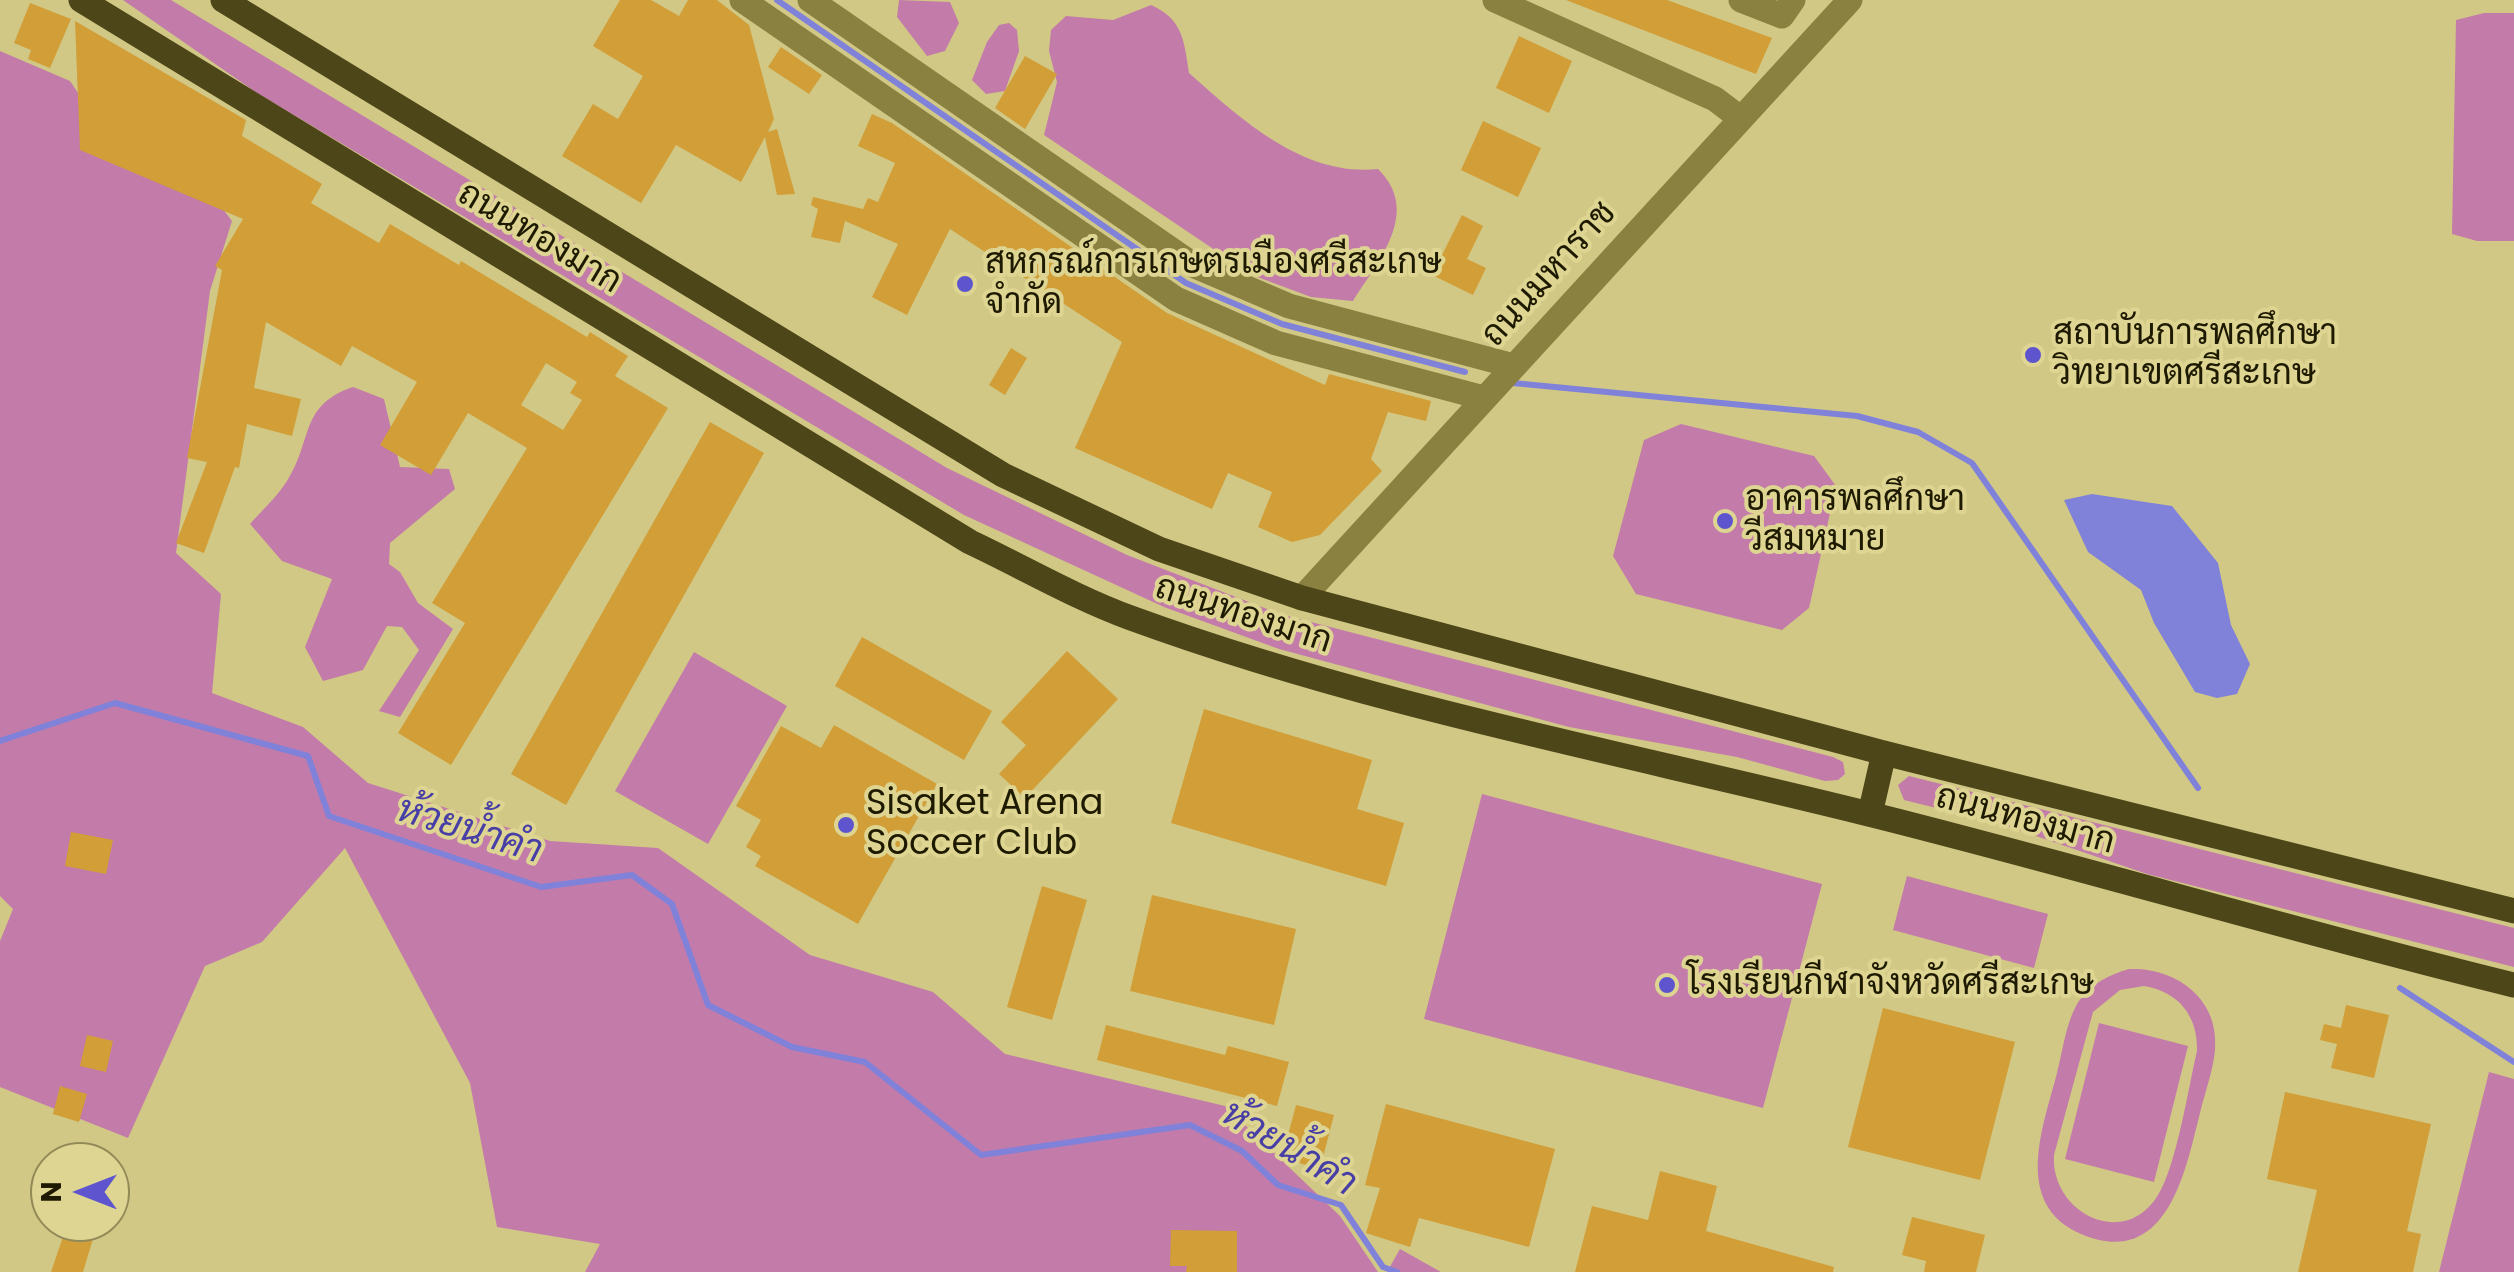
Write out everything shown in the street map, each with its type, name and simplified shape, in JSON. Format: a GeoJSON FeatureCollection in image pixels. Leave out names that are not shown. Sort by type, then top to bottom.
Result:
{"type":"FeatureCollection","features":[{"type":"Feature","properties":{"kind":"main road","name":"ถนนทองมาก"},"geometry":{"type":"LineString","coordinates":[[80,0],[970,542],[1126,616],[1257,661],[1438,710],[1870,814],[2292,931],[2514,985]]}},
{"type":"Feature","properties":{"kind":"main road","name":"ถนนทองมาก"},"geometry":{"type":"LineString","coordinates":[[223,0],[1003,475],[1159,548],[1302,598],[1884,753],[2514,912]]}},
{"type":"Feature","properties":{"kind":"main road"},"geometry":{"type":"LineString","coordinates":[[1870,814],[1884,753]]}},
{"type":"Feature","properties":{"kind":"street"},"geometry":{"type":"LineString","coordinates":[[742,0],[1176,299],[1276,343],[1484,398]]}},
{"type":"Feature","properties":{"kind":"street"},"geometry":{"type":"LineString","coordinates":[[810,0],[1196,266],[1288,306],[1514,366]]}},
{"type":"Feature","properties":{"kind":"street"},"geometry":{"type":"LineString","coordinates":[[1495,0],[1715,98],[1740,118]]}},
{"type":"Feature","properties":{"kind":"street"},"geometry":{"type":"LineString","coordinates":[[1741,0],[1782,16],[1794,0]]}},
{"type":"Feature","properties":{"kind":"street","name":"ถนนมหาราช"},"geometry":{"type":"LineString","coordinates":[[1302,598],[1850,0]]}},
{"type":"Feature","properties":{"kind":"shaded area"},"geometry":{"type":"Polygon","coordinates":[[[123,0],[171,0],[947,468],[1127,555],[1280,614],[1833,757],[1843,762],[1845,774],[1838,780],[1825,781],[1737,757],[1569,727],[1279,649],[1164,607],[964,515],[257,93],[123,0]]]}},
{"type":"Feature","properties":{"kind":"shaded area"},"geometry":{"type":"Polygon","coordinates":[[[899,0],[950,2],[959,23],[945,51],[927,56],[897,17],[899,0]]]}},
{"type":"Feature","properties":{"kind":"shaded area"},"geometry":{"type":"Polygon","coordinates":[[[1151,5],[1176,24],[1189,73],[1252,126],[1324,164],[1378,169],[1391,185],[1396,219],[1391,236],[1353,301],[1311,297],[1252,275],[1044,135],[1057,82],[1049,51],[1051,30],[1066,16],[1113,20],[1151,5]]]}},
{"type":"Feature","properties":{"kind":"shaded area"},"geometry":{"type":"Polygon","coordinates":[[[2484,13],[2514,13],[2514,241],[2477,241],[2452,234],[2456,20],[2484,13]]]}},
{"type":"Feature","properties":{"kind":"shaded area"},"geometry":{"type":"Polygon","coordinates":[[[1009,23],[1017,30],[1019,51],[1005,91],[986,94],[972,80],[987,42],[999,25],[1009,23]]]}},
{"type":"Feature","properties":{"kind":"shaded area"},"geometry":{"type":"Polygon","coordinates":[[[0,51],[70,81],[104,131],[207,188],[232,221],[210,291],[176,553],[221,594],[212,693],[303,727],[368,783],[550,841],[658,848],[810,955],[933,992],[1005,1054],[1225,1106],[1340,1216],[1378,1272],[585,1272],[600,1244],[497,1227],[470,1083],[345,848],[262,942],[205,966],[128,1138],[0,1087],[0,941],[13,909],[0,896],[0,51]]]}},
{"type":"Feature","properties":{"kind":"shaded area"},"geometry":{"type":"Polygon","coordinates":[[[353,387],[384,399],[400,467],[449,469],[455,489],[390,543],[389,564],[400,572],[418,603],[453,629],[400,717],[379,711],[419,650],[402,627],[387,626],[363,670],[323,681],[305,647],[332,579],[282,561],[250,524],[287,481],[315,414],[336,395],[353,387]]]}},
{"type":"Feature","properties":{"kind":"shaded area","name":"อาคารพลศึกษา วีสมหมาย"},"geometry":{"type":"Polygon","coordinates":[[[1681,424],[1814,456],[1836,486],[1809,608],[1782,630],[1636,594],[1613,556],[1644,440],[1681,424]]]}},
{"type":"Feature","properties":{"kind":"shaded area"},"geometry":{"type":"Polygon","coordinates":[[[694,652],[787,706],[708,844],[615,791],[694,652]]]}},
{"type":"Feature","properties":{"kind":"shaded area"},"geometry":{"type":"Polygon","coordinates":[[[1909,776],[2514,928],[2514,967],[2147,874],[2001,824],[1904,800],[1898,785],[1909,776]]]}},
{"type":"Feature","properties":{"kind":"shaded area"},"geometry":{"type":"Polygon","coordinates":[[[1482,794],[1822,884],[1763,1108],[1424,1019],[1482,794]]]}},
{"type":"Feature","properties":{"kind":"shaded area"},"geometry":{"type":"Polygon","coordinates":[[[1907,876],[2048,914],[2034,968],[1893,930],[1907,876]]]}},
{"type":"Feature","properties":{"kind":"shaded area"},"geometry":{"type":"Polygon","coordinates":[[[2129,969],[2163,974],[2192,990],[2210,1016],[2215,1050],[2187,1164],[2167,1210],[2152,1228],[2133,1239],[2110,1242],[2081,1234],[2060,1221],[2046,1204],[2039,1184],[2038,1162],[2045,1117],[2075,1009],[2095,985],[2129,969]],[[2144,986],[2120,990],[2093,1012],[2054,1155],[2056,1175],[2064,1193],[2076,1207],[2109,1222],[2127,1220],[2144,1212],[2158,1195],[2176,1146],[2197,1051],[2190,1017],[2176,1000],[2144,986]]]}},
{"type":"Feature","properties":{"kind":"shaded area"},"geometry":{"type":"Polygon","coordinates":[[[2099,1023],[2188,1046],[2154,1182],[2065,1159],[2099,1023]]]}},
{"type":"Feature","properties":{"kind":"shaded area"},"geometry":{"type":"Polygon","coordinates":[[[2489,1072],[2514,1079],[2514,1272],[2439,1272],[2489,1072]]]}},
{"type":"Feature","properties":{"kind":"shaded area"},"geometry":{"type":"Polygon","coordinates":[[[1400,1249],[1441,1272],[1387,1272],[1400,1249]]]}},
{"type":"Feature","properties":{"kind":"water"},"geometry":{"type":"Polygon","coordinates":[[[2092,494],[2172,506],[2218,563],[2231,625],[2250,664],[2237,694],[2217,698],[2195,692],[2154,623],[2141,590],[2088,552],[2064,500],[2092,494]]]}},
{"type":"Feature","properties":{"kind":"building"},"geometry":{"type":"Polygon","coordinates":[[[620,0],[651,0],[679,16],[688,0],[717,0],[749,25],[774,119],[768,132],[777,129],[795,194],[777,195],[765,137],[741,182],[676,145],[641,203],[562,156],[593,104],[618,119],[643,76],[593,46],[620,0]]]}},
{"type":"Feature","properties":{"kind":"building"},"geometry":{"type":"Polygon","coordinates":[[[1566,0],[1667,0],[1772,38],[1756,74],[1566,0]]]}},
{"type":"Feature","properties":{"kind":"building"},"geometry":{"type":"Polygon","coordinates":[[[30,3],[71,19],[50,68],[28,59],[31,50],[14,43],[30,3]]]}},
{"type":"Feature","properties":{"kind":"building"},"geometry":{"type":"Polygon","coordinates":[[[75,21],[246,120],[242,136],[322,184],[311,203],[379,243],[390,224],[459,265],[461,261],[587,337],[590,332],[628,356],[615,376],[668,408],[451,765],[398,733],[465,623],[432,603],[527,448],[468,413],[431,475],[380,445],[417,382],[352,346],[341,366],[266,322],[254,388],[301,399],[292,436],[247,424],[239,468],[235,467],[204,553],[176,543],[207,462],[187,458],[222,270],[215,266],[243,219],[80,150],[75,21]],[[546,363],[521,405],[563,430],[582,400],[570,393],[577,382],[546,363]]]}},
{"type":"Feature","properties":{"kind":"building"},"geometry":{"type":"Polygon","coordinates":[[[1519,36],[1572,61],[1549,113],[1496,88],[1519,36]]]}},
{"type":"Feature","properties":{"kind":"building"},"geometry":{"type":"Polygon","coordinates":[[[781,47],[822,75],[809,94],[768,67],[781,47]]]}},
{"type":"Feature","properties":{"kind":"building"},"geometry":{"type":"Polygon","coordinates":[[[1025,56],[1057,74],[1025,129],[995,108],[1025,56]]]}},
{"type":"Feature","properties":{"kind":"building"},"geometry":{"type":"Polygon","coordinates":[[[872,114],[892,123],[1167,313],[1325,385],[1329,374],[1431,401],[1426,421],[1388,412],[1371,459],[1382,471],[1320,535],[1292,542],[1258,527],[1272,492],[1228,473],[1212,509],[1075,448],[1122,342],[950,229],[907,315],[872,297],[898,244],[845,221],[840,243],[811,237],[818,209],[811,205],[813,197],[863,209],[868,198],[878,202],[895,163],[858,146],[872,114]]]}},
{"type":"Feature","properties":{"kind":"building"},"geometry":{"type":"Polygon","coordinates":[[[1483,121],[1541,148],[1518,197],[1461,170],[1483,121]]]}},
{"type":"Feature","properties":{"kind":"building"},"geometry":{"type":"Polygon","coordinates":[[[1462,215],[1483,226],[1467,259],[1486,268],[1473,295],[1432,275],[1462,215]]]}},
{"type":"Feature","properties":{"kind":"building"},"geometry":{"type":"Polygon","coordinates":[[[1011,348],[1027,358],[1005,395],[989,385],[1011,348]]]}},
{"type":"Feature","properties":{"kind":"building"},"geometry":{"type":"Polygon","coordinates":[[[710,422],[764,453],[566,805],[511,774],[710,422]]]}},
{"type":"Feature","properties":{"kind":"building"},"geometry":{"type":"Polygon","coordinates":[[[862,637],[992,711],[964,760],[835,686],[862,637]]]}},
{"type":"Feature","properties":{"kind":"building"},"geometry":{"type":"Polygon","coordinates":[[[1067,651],[1118,699],[1025,798],[999,774],[1026,745],[1001,722],[1067,651]]]}},
{"type":"Feature","properties":{"kind":"building"},"geometry":{"type":"Polygon","coordinates":[[[1204,709],[1372,760],[1357,809],[1404,823],[1386,886],[1171,823],[1204,709]]]}},
{"type":"Feature","properties":{"kind":"building","name":"Sisaket Arena Soccer Club"},"geometry":{"type":"Polygon","coordinates":[[[834,725],[937,784],[858,924],[755,866],[761,856],[746,847],[761,820],[736,806],[781,726],[821,748],[834,725]]]}},
{"type":"Feature","properties":{"kind":"building"},"geometry":{"type":"Polygon","coordinates":[[[71,832],[113,840],[106,874],[65,866],[71,832]]]}},
{"type":"Feature","properties":{"kind":"building"},"geometry":{"type":"Polygon","coordinates":[[[1042,886],[1087,900],[1052,1020],[1007,1007],[1042,886]]]}},
{"type":"Feature","properties":{"kind":"building"},"geometry":{"type":"Polygon","coordinates":[[[1152,895],[1296,929],[1274,1025],[1130,991],[1152,895]]]}},
{"type":"Feature","properties":{"kind":"building"},"geometry":{"type":"Polygon","coordinates":[[[2346,1005],[2389,1015],[2374,1078],[2331,1068],[2337,1044],[2320,1040],[2324,1024],[2341,1028],[2346,1005]]]}},
{"type":"Feature","properties":{"kind":"building"},"geometry":{"type":"Polygon","coordinates":[[[1883,1008],[2015,1042],[1980,1180],[1848,1147],[1883,1008]]]}},
{"type":"Feature","properties":{"kind":"building"},"geometry":{"type":"Polygon","coordinates":[[[1106,1025],[1225,1055],[1228,1046],[1289,1062],[1277,1106],[1097,1060],[1106,1025]]]}},
{"type":"Feature","properties":{"kind":"building"},"geometry":{"type":"Polygon","coordinates":[[[87,1035],[113,1041],[106,1072],[80,1066],[87,1035]]]}},
{"type":"Feature","properties":{"kind":"building"},"geometry":{"type":"Polygon","coordinates":[[[60,1086],[87,1094],[79,1122],[53,1114],[60,1086]]]}},
{"type":"Feature","properties":{"kind":"building"},"geometry":{"type":"Polygon","coordinates":[[[2285,1092],[2431,1124],[2407,1231],[2421,1234],[2413,1272],[2298,1272],[2317,1190],[2267,1179],[2285,1092]]]}},
{"type":"Feature","properties":{"kind":"building"},"geometry":{"type":"Polygon","coordinates":[[[1386,1104],[1555,1149],[1529,1247],[1419,1218],[1410,1247],[1366,1233],[1380,1188],[1365,1185],[1386,1104]]]}},
{"type":"Feature","properties":{"kind":"building"},"geometry":{"type":"Polygon","coordinates":[[[1296,1105],[1334,1115],[1320,1169],[1282,1158],[1296,1105]]]}},
{"type":"Feature","properties":{"kind":"building"},"geometry":{"type":"Polygon","coordinates":[[[1660,1171],[1717,1186],[1706,1231],[1834,1267],[1833,1272],[1575,1272],[1592,1206],[1648,1220],[1660,1171]]]}},
{"type":"Feature","properties":{"kind":"building"},"geometry":{"type":"Polygon","coordinates":[[[1912,1217],[1985,1235],[1976,1272],[1924,1272],[1926,1261],[1902,1255],[1912,1217]]]}},
{"type":"Feature","properties":{"kind":"building"},"geometry":{"type":"Polygon","coordinates":[[[1171,1230],[1237,1231],[1237,1272],[1186,1272],[1187,1266],[1170,1266],[1171,1230]]]}},
{"type":"Feature","properties":{"kind":"building"},"geometry":{"type":"Polygon","coordinates":[[[61,1242],[92,1242],[83,1272],[51,1272],[61,1242]]]}},
{"type":"Feature","properties":{"kind":"waterway"},"geometry":{"type":"LineString","coordinates":[[777,0],[1186,283],[1282,324],[1465,372]]}},
{"type":"Feature","properties":{"kind":"waterway"},"geometry":{"type":"LineString","coordinates":[[1513,383],[1857,416],[1918,432],[1972,463],[2198,788]]}},
{"type":"Feature","properties":{"kind":"waterway","name":"ห้วยน้ำคำ"},"geometry":{"type":"LineString","coordinates":[[0,741],[115,703],[308,756],[329,816],[541,887],[632,875],[672,904],[708,1005],[792,1047],[865,1062],[981,1155],[1190,1125],[1242,1151],[1278,1185],[1341,1205],[1383,1267],[1397,1272]]}},
{"type":"Feature","properties":{"kind":"waterway"},"geometry":{"type":"LineString","coordinates":[[2400,988],[2514,1062]]}},
{"type":"Feature","properties":{"kind":"place","name":"สหกรณ์การเกษตรเมืองศรีสะเกษ จำกัด"},"geometry":{"type":"Point","coordinates":[965,284]}},
{"type":"Feature","properties":{"kind":"place","name":"สถาบันการพลศึกษา วิทยาเขตศรีสะเกษ"},"geometry":{"type":"Point","coordinates":[2033,355]}},
{"type":"Feature","properties":{"kind":"place","name":"อาคารพลศึกษา วีสมหมาย"},"geometry":{"type":"Point","coordinates":[1725,521]}},
{"type":"Feature","properties":{"kind":"place","name":"Sisaket Arena Soccer Club"},"geometry":{"type":"Point","coordinates":[846,825]}},
{"type":"Feature","properties":{"kind":"place","name":"โรงเรียนกีฬาจังหวัดศรีสะเกษ"},"geometry":{"type":"Point","coordinates":[1667,985]}}]}
